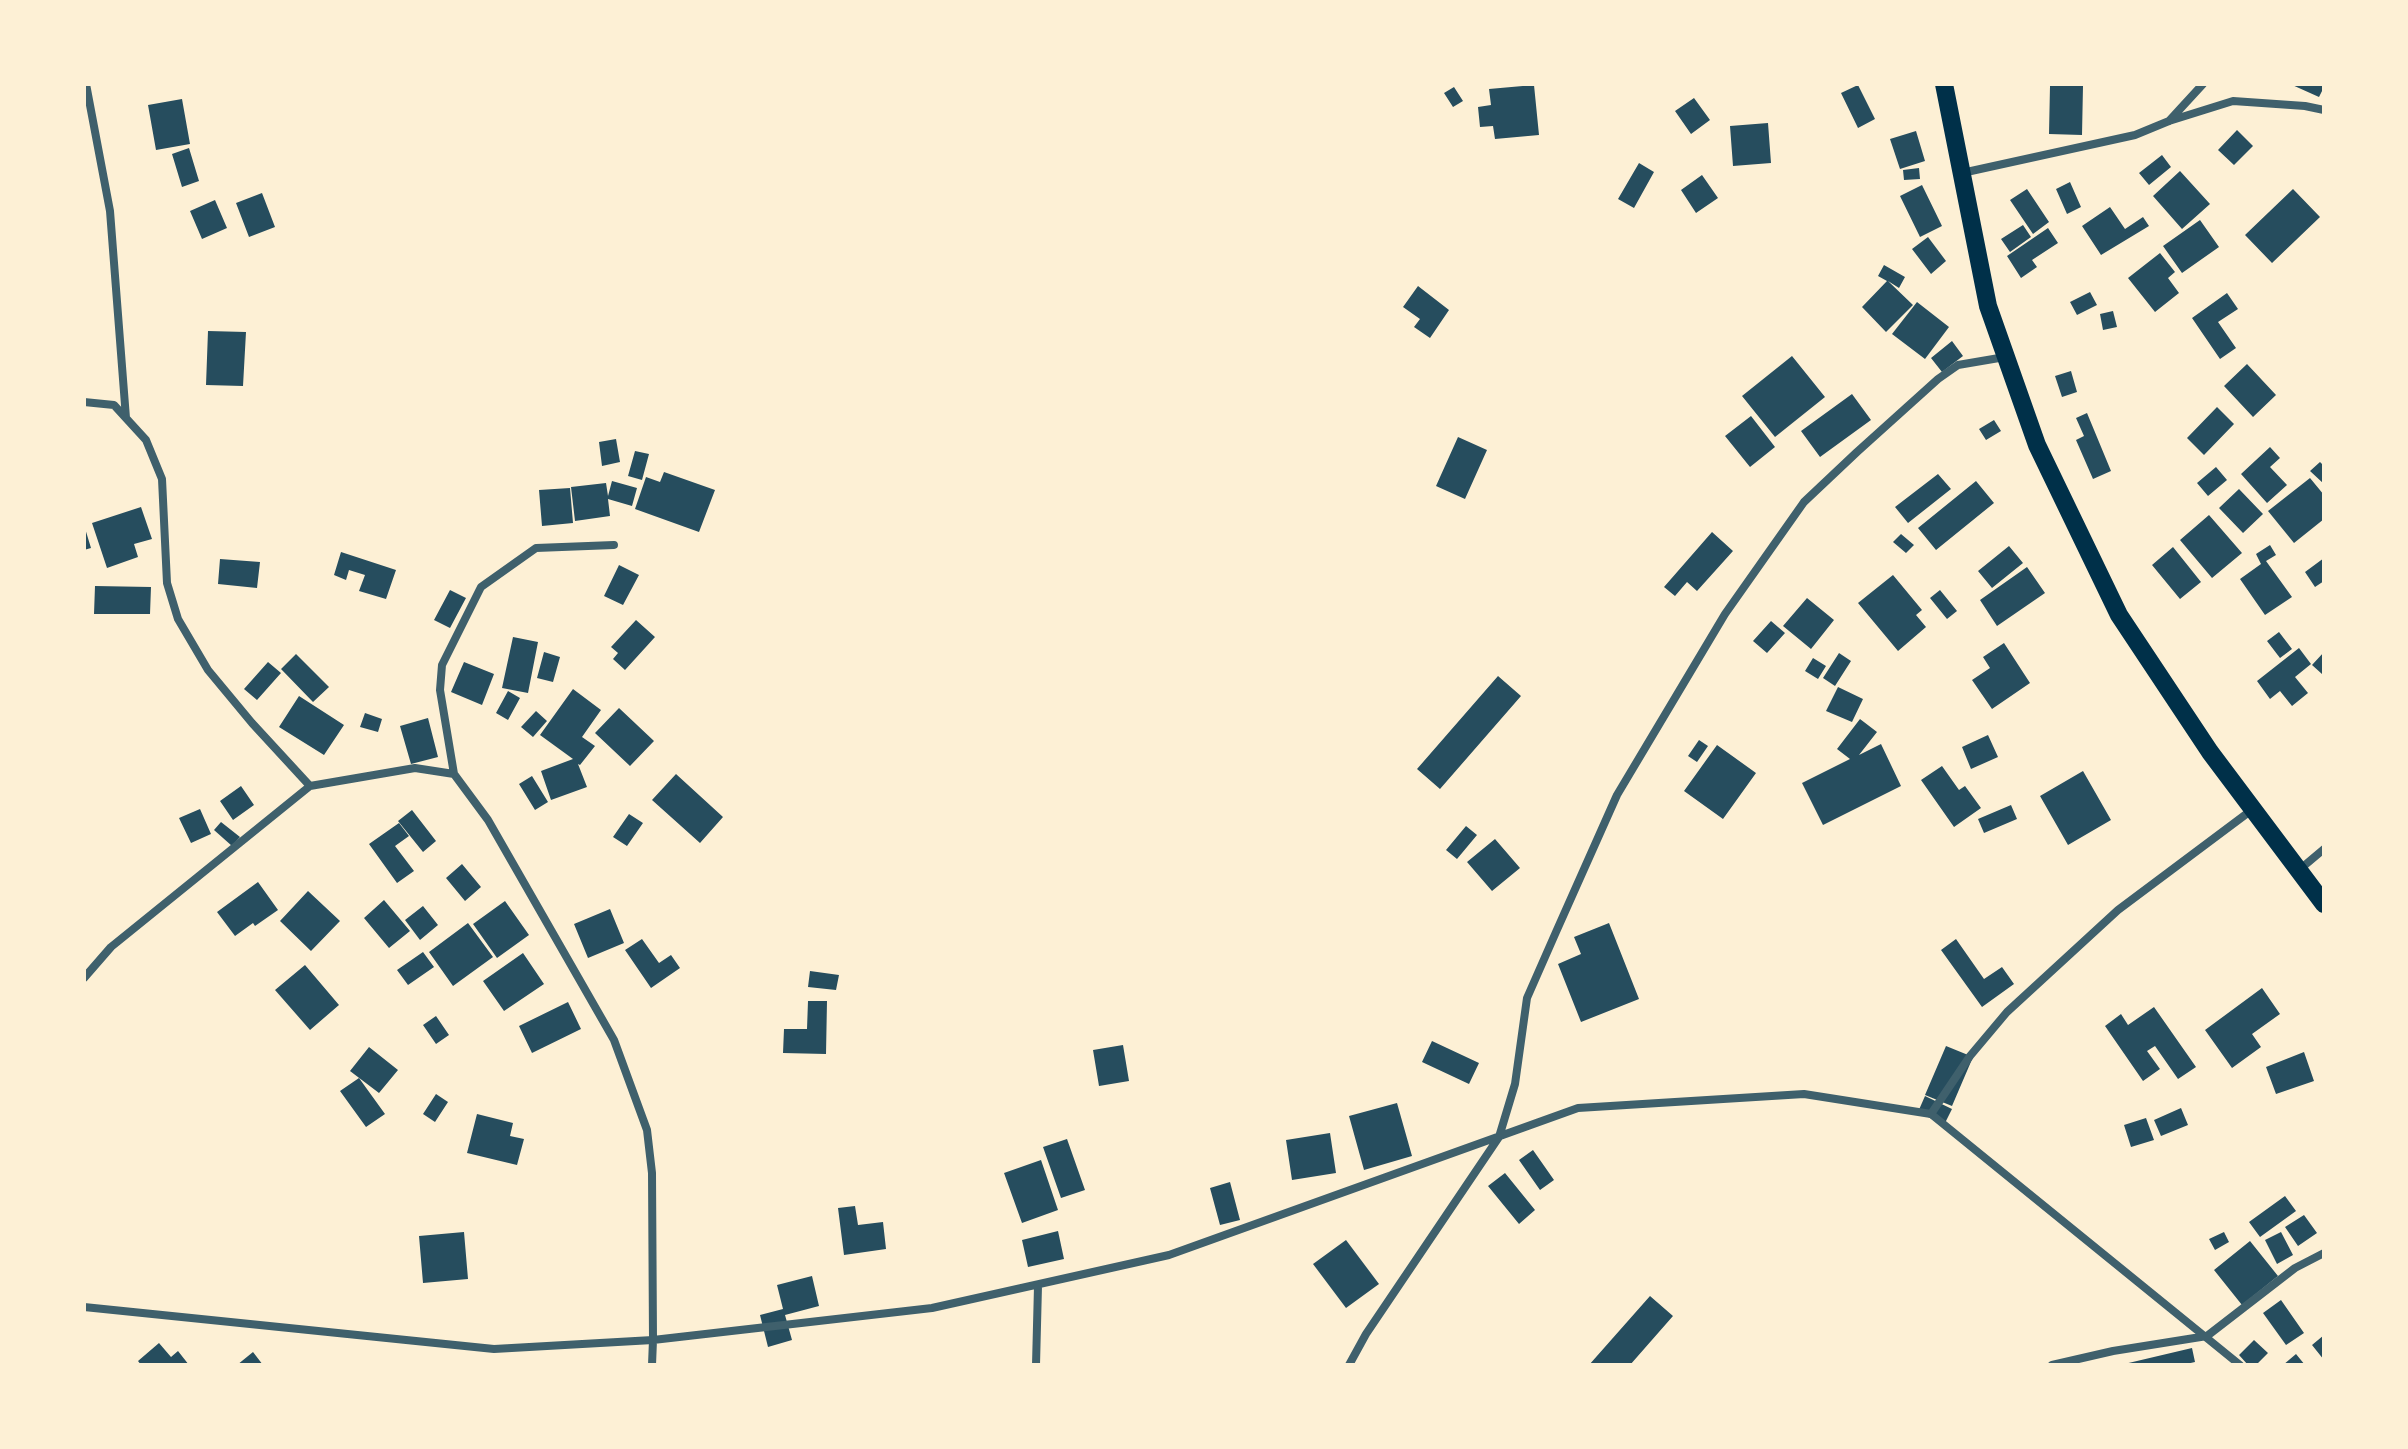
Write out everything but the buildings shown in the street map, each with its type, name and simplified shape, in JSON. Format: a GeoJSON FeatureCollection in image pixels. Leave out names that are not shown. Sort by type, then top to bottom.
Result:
{"type":"FeatureCollection","features":[{"type":"Feature","properties":{"kind":"main road"},"geometry":{"type":"LineString","coordinates":[[1944,84],[1988,306],[2037,445],[2119,615],[2210,752],[2324,904]]}},
{"type":"Feature","properties":{"kind":"street"},"geometry":{"type":"LineString","coordinates":[[86,84],[110,211],[126,418]]}},
{"type":"Feature","properties":{"kind":"street"},"geometry":{"type":"LineString","coordinates":[[2169,121],[2203,84]]}},
{"type":"Feature","properties":{"kind":"street"},"geometry":{"type":"LineString","coordinates":[[1962,173],[2135,135],[2233,101],[2324,110]]}},
{"type":"Feature","properties":{"kind":"street"},"geometry":{"type":"LineString","coordinates":[[1349,1365],[1366,1334],[1499,1137],[1515,1084],[1527,998],[1617,795],[1725,614],[1804,502],[1857,452],[1938,379],[1958,365],[2006,356]]}},
{"type":"Feature","properties":{"kind":"street"},"geometry":{"type":"LineString","coordinates":[[84,402],[114,405],[146,440],[162,479],[167,583],[178,619],[208,670],[310,786]]}},
{"type":"Feature","properties":{"kind":"street"},"geometry":{"type":"LineString","coordinates":[[614,545],[536,548],[481,587],[442,665],[440,690],[454,774],[488,820],[551,925],[614,1040],[647,1130],[652,1173],[652,1365]]}},
{"type":"Feature","properties":{"kind":"street"},"geometry":{"type":"LineString","coordinates":[[84,978],[111,947],[310,786],[415,768],[454,774]]}},
{"type":"Feature","properties":{"kind":"street"},"geometry":{"type":"LineString","coordinates":[[1931,1114],[1970,1056],[2007,1012],[2118,910],[2253,809]]}},
{"type":"Feature","properties":{"kind":"street"},"geometry":{"type":"LineString","coordinates":[[2299,871],[2324,849]]}},
{"type":"Feature","properties":{"kind":"street"},"geometry":{"type":"LineString","coordinates":[[84,1307],[494,1349],[653,1340],[932,1308],[1169,1255],[1578,1108],[1804,1094],[1931,1114],[2240,1365]]}},
{"type":"Feature","properties":{"kind":"street"},"geometry":{"type":"LineString","coordinates":[[2052,1365],[2113,1351],[2207,1336],[2295,1268],[2324,1253]]}},
{"type":"Feature","properties":{"kind":"street"},"geometry":{"type":"LineString","coordinates":[[1036,1365],[1038,1286]]}}]}
